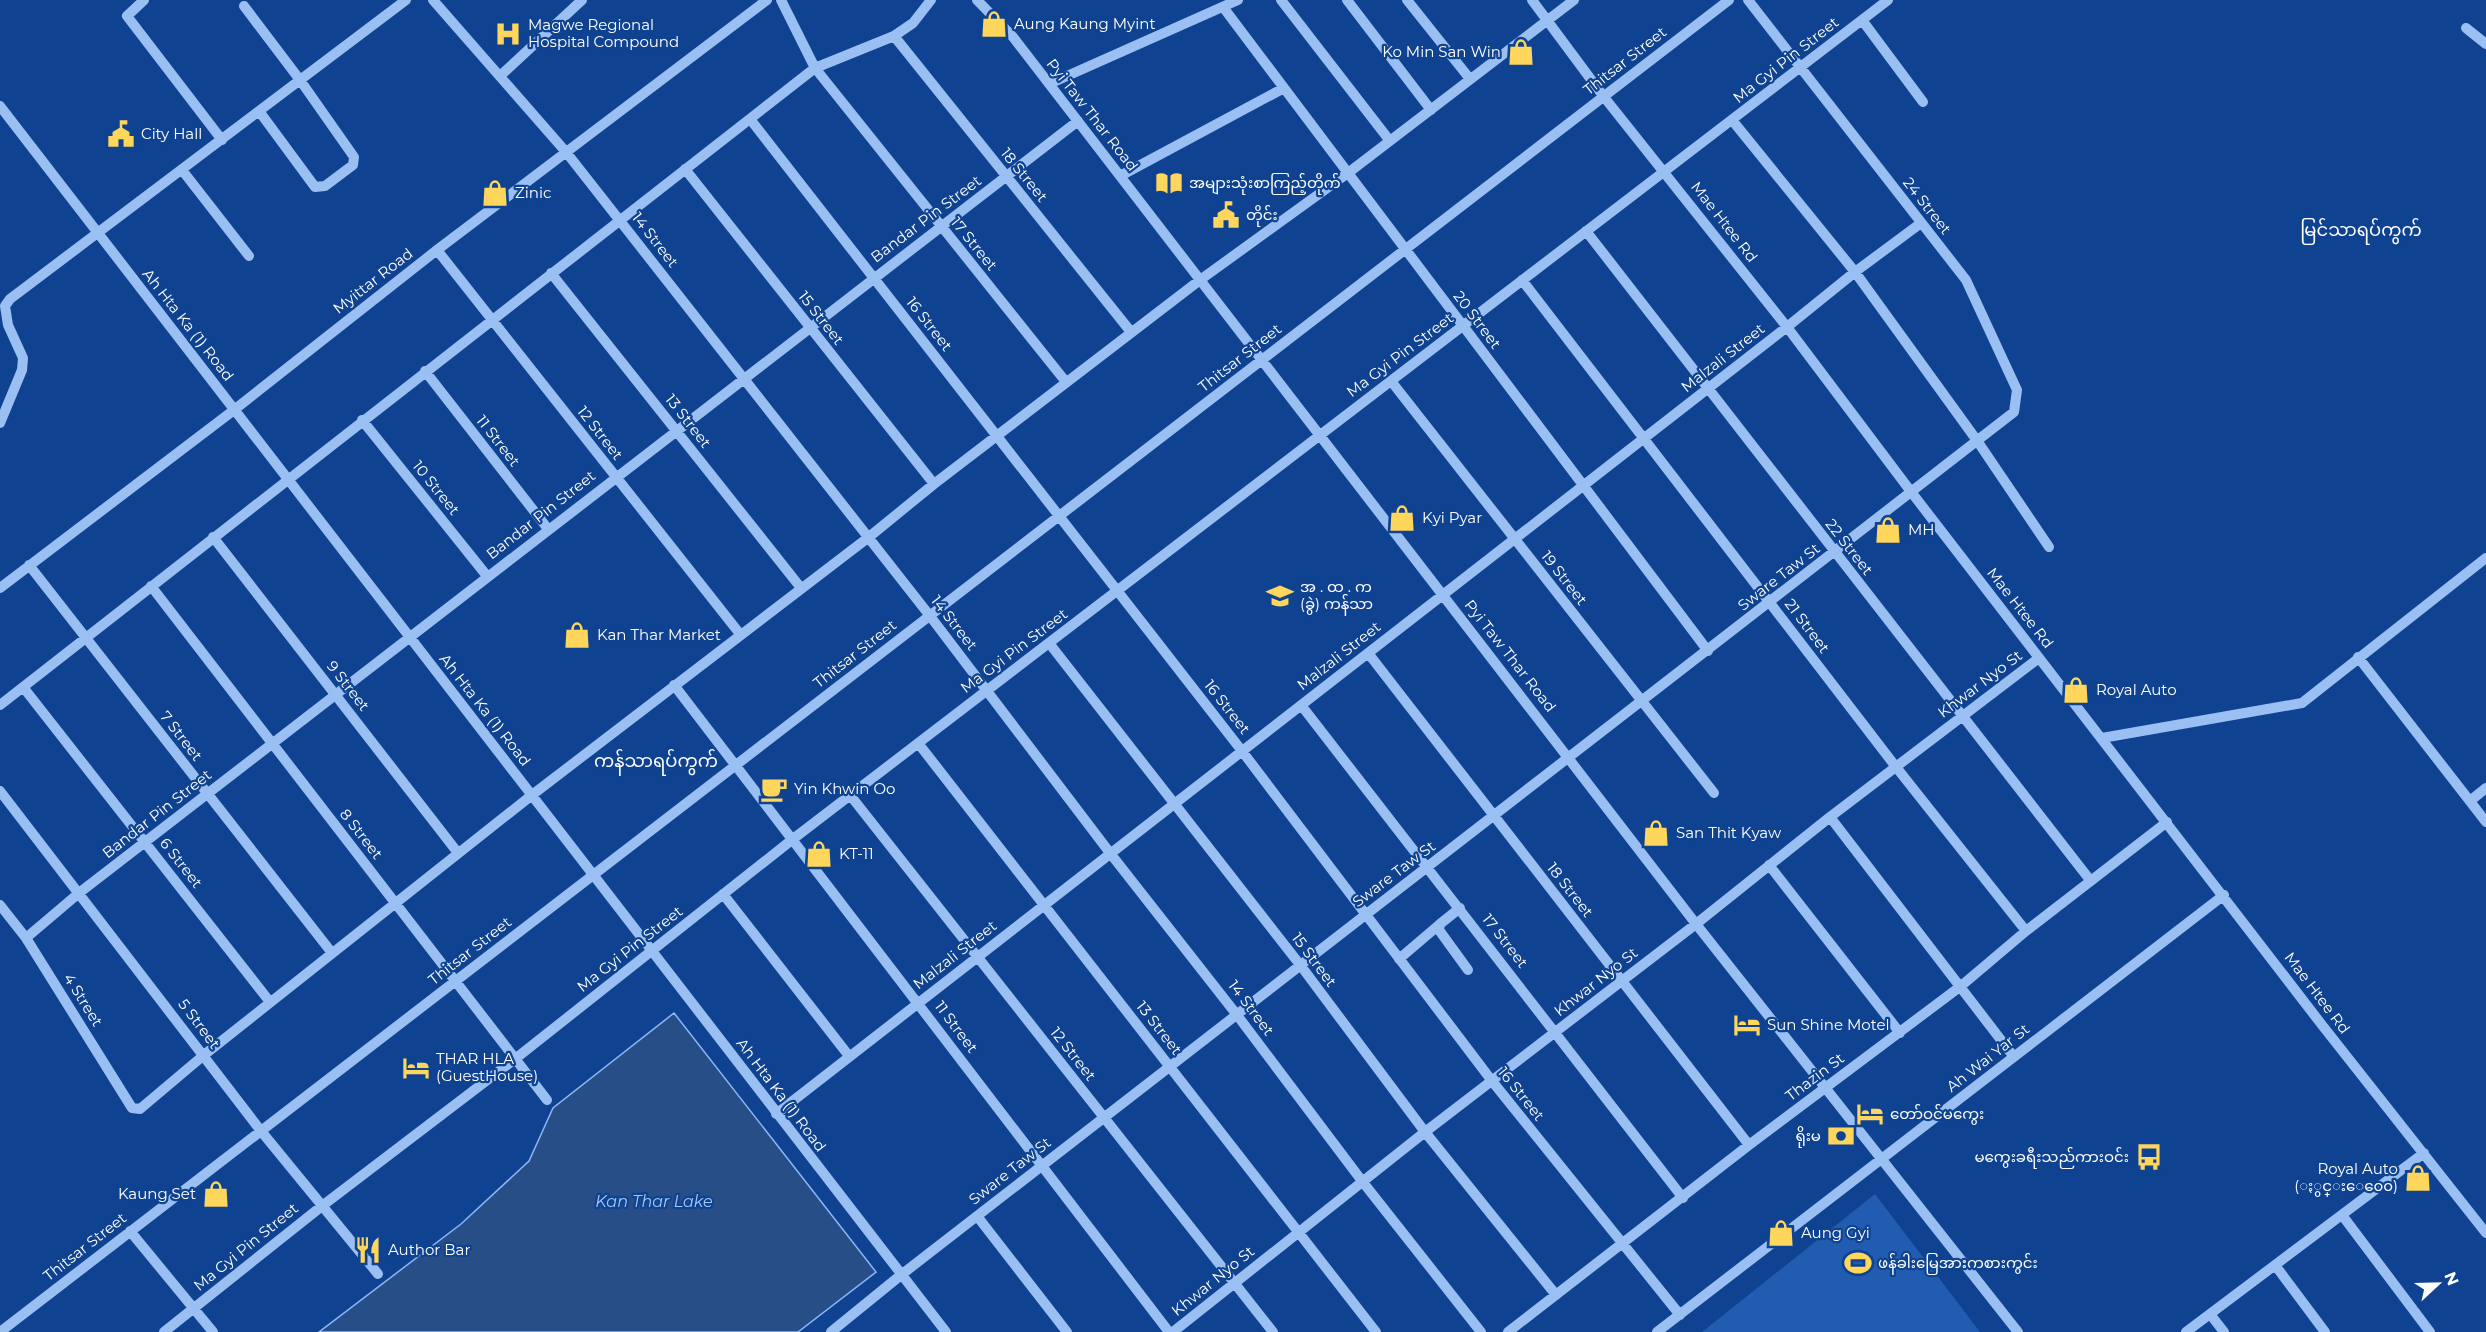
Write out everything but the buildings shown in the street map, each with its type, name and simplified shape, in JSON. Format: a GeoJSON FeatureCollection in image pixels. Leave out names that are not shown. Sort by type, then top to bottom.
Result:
{"type":"FeatureCollection","features":[{"type":"Feature","properties":{"kind":"street"},"geometry":{"type":"LineString","coordinates":[[144,0],[127,15],[222,140]]}},
{"type":"Feature","properties":{"kind":"street"},"geometry":{"type":"LineString","coordinates":[[0,423],[22,370],[24,358],[8,325],[6,306],[10,299],[406,0]]}},
{"type":"Feature","properties":{"kind":"street","name":"14 Street"},"geometry":{"type":"LineString","coordinates":[[434,0],[566,152],[620,220],[869,537],[1362,1181],[1481,1332]]}},
{"type":"Feature","properties":{"kind":"street","name":"Myittar Road"},"geometry":{"type":"LineString","coordinates":[[0,588],[234,410],[437,250],[767,0]]}},
{"type":"Feature","properties":{"kind":"street","name":"17 Street"},"geometry":{"type":"LineString","coordinates":[[780,0],[815,68],[1066,382]]}},
{"type":"Feature","properties":{"kind":"street"},"geometry":{"type":"LineString","coordinates":[[0,705],[287,478],[815,68],[894,36],[913,24],[932,0]]}},
{"type":"Feature","properties":{"kind":"street","name":"Pyi Taw Thar Road"},"geometry":{"type":"LineString","coordinates":[[977,0],[1013,37],[1696,924],[2018,1332]]}},
{"type":"Feature","properties":{"kind":"street"},"geometry":{"type":"LineString","coordinates":[[1049,84],[1238,0]]}},
{"type":"Feature","properties":{"kind":"street"},"geometry":{"type":"LineString","coordinates":[[1281,0],[1390,141]]}},
{"type":"Feature","properties":{"kind":"street"},"geometry":{"type":"LineString","coordinates":[[1347,0],[1431,110]]}},
{"type":"Feature","properties":{"kind":"street"},"geometry":{"type":"LineString","coordinates":[[1407,0],[1470,79]]}},
{"type":"Feature","properties":{"kind":"street","name":"Mae Htee Rd"},"geometry":{"type":"LineString","coordinates":[[1532,0],[1604,97],[1787,327],[2322,1025],[2486,1233]]}},
{"type":"Feature","properties":{"kind":"street"},"geometry":{"type":"LineString","coordinates":[[204,1055],[532,795],[869,537],[1066,382],[1200,280],[1390,141],[1574,0]]}},
{"type":"Feature","properties":{"kind":"street","name":"Thitsar Street"},"geometry":{"type":"LineString","coordinates":[[0,1332],[1729,0]]}},
{"type":"Feature","properties":{"kind":"street","name":"24 Street"},"geometry":{"type":"LineString","coordinates":[[1748,0],[1966,279],[2017,390],[2014,412],[1978,442]]}},
{"type":"Feature","properties":{"kind":"street","name":"Ma Gyi Pin Street"},"geometry":{"type":"LineString","coordinates":[[164,1332],[793,839],[1888,0]]}},
{"type":"Feature","properties":{"kind":"street"},"geometry":{"type":"LineString","coordinates":[[500,76],[576,2]]}},
{"type":"Feature","properties":{"kind":"street"},"geometry":{"type":"LineString","coordinates":[[244,6],[354,157],[353,165],[325,186],[315,187],[259,111]]}},
{"type":"Feature","properties":{"kind":"street","name":"20 Street"},"geometry":{"type":"LineString","coordinates":[[1223,7],[1708,651]]}},
{"type":"Feature","properties":{"kind":"street"},"geometry":{"type":"LineString","coordinates":[[1862,20],[1923,102]]}},
{"type":"Feature","properties":{"kind":"street"},"geometry":{"type":"LineString","coordinates":[[2466,28],[2486,44]]}},
{"type":"Feature","properties":{"kind":"street","name":"18 Street"},"geometry":{"type":"LineString","coordinates":[[894,36],[1131,332]]}},
{"type":"Feature","properties":{"kind":"street"},"geometry":{"type":"LineString","coordinates":[[1120,176],[1284,88]]}},
{"type":"Feature","properties":{"kind":"street","name":"Ah Hta Ka (1) Road"},"geometry":{"type":"LineString","coordinates":[[0,106],[946,1332]]}},
{"type":"Feature","properties":{"kind":"street","name":"16 Street"},"geometry":{"type":"LineString","coordinates":[[750,119],[1242,751],[1492,1081],[1680,1315]]}},
{"type":"Feature","properties":{"kind":"street"},"geometry":{"type":"LineString","coordinates":[[1732,120],[1855,272],[1978,442],[2049,547]]}},
{"type":"Feature","properties":{"kind":"street","name":"Bandar Pin Street"},"geometry":{"type":"LineString","coordinates":[[26,938],[79,893],[409,636],[1078,121]]}},
{"type":"Feature","properties":{"kind":"street","name":"15 Street"},"geometry":{"type":"LineString","coordinates":[[685,169],[934,484]]}},
{"type":"Feature","properties":{"kind":"street"},"geometry":{"type":"LineString","coordinates":[[182,170],[249,256]]}},
{"type":"Feature","properties":{"kind":"street","name":"Malzali Street"},"geometry":{"type":"LineString","coordinates":[[776,1114],[1708,389],[1855,272],[1921,223]]}},
{"type":"Feature","properties":{"kind":"street","name":"22 Street"},"geometry":{"type":"LineString","coordinates":[[1586,231],[1961,717],[2090,880]]}},
{"type":"Feature","properties":{"kind":"street","name":"12 Street"},"geometry":{"type":"LineString","coordinates":[[437,250],[740,634]]}},
{"type":"Feature","properties":{"kind":"street","name":"13 Street"},"geometry":{"type":"LineString","coordinates":[[550,273],[801,588]]}},
{"type":"Feature","properties":{"kind":"street","name":"21 Street"},"geometry":{"type":"LineString","coordinates":[[1522,280],[1896,767],[2026,931]]}},
{"type":"Feature","properties":{"kind":"street","name":"11 Street"},"geometry":{"type":"LineString","coordinates":[[425,371],[548,529]]}},
{"type":"Feature","properties":{"kind":"street","name":"19 Street"},"geometry":{"type":"LineString","coordinates":[[1390,381],[1714,793]]}},
{"type":"Feature","properties":{"kind":"street","name":"10 Street"},"geometry":{"type":"LineString","coordinates":[[362,420],[487,576]]}},
{"type":"Feature","properties":{"kind":"street","name":"Sware Taw St"},"geometry":{"type":"LineString","coordinates":[[831,1332],[977,1216],[1978,442]]}},
{"type":"Feature","properties":{"kind":"street","name":"9 Street"},"geometry":{"type":"LineString","coordinates":[[213,537],[458,853]]}},
{"type":"Feature","properties":{"kind":"street"},"geometry":{"type":"LineString","coordinates":[[2102,738],[2302,703],[2486,558]]}},
{"type":"Feature","properties":{"kind":"street","name":"7 Street"},"geometry":{"type":"LineString","coordinates":[[29,565],[332,953]]}},
{"type":"Feature","properties":{"kind":"street","name":"8 Street"},"geometry":{"type":"LineString","coordinates":[[151,586],[547,1100]]}},
{"type":"Feature","properties":{"kind":"street","name":"15 Street"},"geometry":{"type":"LineString","coordinates":[[1049,643],[1301,966],[1425,1132],[1556,1295]]}},
{"type":"Feature","properties":{"kind":"street","name":"18 Street"},"geometry":{"type":"LineString","coordinates":[[1368,653],[1749,1145]]}},
{"type":"Feature","properties":{"kind":"street"},"geometry":{"type":"LineString","coordinates":[[2358,657],[2486,822]]}},
{"type":"Feature","properties":{"kind":"street","name":"Khwar Nyo St"},"geometry":{"type":"LineString","coordinates":[[1171,1332],[1830,817],[2039,658]]}},
{"type":"Feature","properties":{"kind":"street","name":"11 Street"},"geometry":{"type":"LineString","coordinates":[[674,685],[1171,1332]]}},
{"type":"Feature","properties":{"kind":"street","name":"6 Street"},"geometry":{"type":"LineString","coordinates":[[22,687],[270,1002]]}},
{"type":"Feature","properties":{"kind":"street","name":"17 Street"},"geometry":{"type":"LineString","coordinates":[[1301,705],[1683,1197]]}},
{"type":"Feature","properties":{"kind":"street","name":"13 Street"},"geometry":{"type":"LineString","coordinates":[[918,743],[1376,1332]]}},
{"type":"Feature","properties":{"kind":"street"},"geometry":{"type":"LineString","coordinates":[[2469,801],[2486,788]]}},
{"type":"Feature","properties":{"kind":"street","name":"5 Street"},"geometry":{"type":"LineString","coordinates":[[0,791],[261,1131],[378,1274]]}},
{"type":"Feature","properties":{"kind":"street","name":"12 Street"},"geometry":{"type":"LineString","coordinates":[[850,795],[1273,1332]]}},
{"type":"Feature","properties":{"kind":"street"},"geometry":{"type":"LineString","coordinates":[[1830,817],[2014,1057]]}},
{"type":"Feature","properties":{"kind":"street","name":"Thazin St"},"geometry":{"type":"LineString","coordinates":[[1508,1332],[1749,1145],[1961,986],[2090,880],[2167,822]]}},
{"type":"Feature","properties":{"kind":"street"},"geometry":{"type":"LineString","coordinates":[[1769,865],[1900,1033]]}},
{"type":"Feature","properties":{"kind":"street"},"geometry":{"type":"LineString","coordinates":[[723,894],[849,1056]]}},
{"type":"Feature","properties":{"kind":"street","name":"Ah Wai Yar St"},"geometry":{"type":"LineString","coordinates":[[1657,1332],[2224,895]]}},
{"type":"Feature","properties":{"kind":"street","name":"4 Street"},"geometry":{"type":"LineString","coordinates":[[0,905],[26,938],[132,1108],[140,1109],[204,1055]]}},
{"type":"Feature","properties":{"kind":"street"},"geometry":{"type":"LineString","coordinates":[[1399,959],[1460,908]]}},
{"type":"Feature","properties":{"kind":"street"},"geometry":{"type":"LineString","coordinates":[[1440,924],[1442,934],[1468,970]]}},
{"type":"Feature","properties":{"kind":"street"},"geometry":{"type":"LineString","coordinates":[[2186,1332],[2424,1153]]}},
{"type":"Feature","properties":{"kind":"street"},"geometry":{"type":"LineString","coordinates":[[2342,1215],[2430,1332]]}},
{"type":"Feature","properties":{"kind":"street"},"geometry":{"type":"LineString","coordinates":[[977,1216],[1067,1332]]}},
{"type":"Feature","properties":{"kind":"street"},"geometry":{"type":"LineString","coordinates":[[130,1232],[213,1332]]}},
{"type":"Feature","properties":{"kind":"street"},"geometry":{"type":"LineString","coordinates":[[2275,1265],[2325,1332]]}},
{"type":"Feature","properties":{"kind":"street"},"geometry":{"type":"LineString","coordinates":[[2210,1314],[2224,1332]]}},
{"type":"Feature","properties":{"kind":"shaded area","name":"ဖန်ခါးမြေအားကစားကွင်း"},"geometry":{"type":"Polygon","coordinates":[[[1875,1194],[1980,1332],[1702,1332],[1875,1194]]]}},
{"type":"Feature","properties":{"kind":"water","name":"Kan Thar Lake"},"geometry":{"type":"Polygon","coordinates":[[[674,1013],[876,1272],[798,1332],[319,1332],[461,1224],[529,1161],[553,1108],[674,1013]]]}},
{"type":"Feature","properties":{"kind":"place","name":"Aung Kaung Myint"},"geometry":{"type":"Point","coordinates":[994,24]}},
{"type":"Feature","properties":{"kind":"place","name":"Magwe Regional Hospital Compound"},"geometry":{"type":"Point","coordinates":[508,34]}},
{"type":"Feature","properties":{"kind":"place","name":"Ko Min San Win"},"geometry":{"type":"Point","coordinates":[1521,52]}},
{"type":"Feature","properties":{"kind":"place","name":"City Hall"},"geometry":{"type":"Point","coordinates":[121,134]}},
{"type":"Feature","properties":{"kind":"place","name":"အများသုံးစာကြည့်တိုက်"},"geometry":{"type":"Point","coordinates":[1169,183]}},
{"type":"Feature","properties":{"kind":"place","name":"Zinic"},"geometry":{"type":"Point","coordinates":[495,193]}},
{"type":"Feature","properties":{"kind":"place","name":"တိုင်း"},"geometry":{"type":"Point","coordinates":[1226,215]}},
{"type":"Feature","properties":{"kind":"place","name":"Kyi Pyar"},"geometry":{"type":"Point","coordinates":[1402,518]}},
{"type":"Feature","properties":{"kind":"place","name":"MH"},"geometry":{"type":"Point","coordinates":[1888,530]}},
{"type":"Feature","properties":{"kind":"place","name":"အ . ထ . က (ခွဲ) ကန်သာ"},"geometry":{"type":"Point","coordinates":[1280,596]}},
{"type":"Feature","properties":{"kind":"place","name":"Kan Thar Market"},"geometry":{"type":"Point","coordinates":[577,635]}},
{"type":"Feature","properties":{"kind":"place","name":"Royal Auto"},"geometry":{"type":"Point","coordinates":[2076,690]}},
{"type":"Feature","properties":{"kind":"place","name":"Yin Khwin Oo"},"geometry":{"type":"Point","coordinates":[774,789]}},
{"type":"Feature","properties":{"kind":"place","name":"San Thit Kyaw"},"geometry":{"type":"Point","coordinates":[1656,833]}},
{"type":"Feature","properties":{"kind":"place","name":"KT-11"},"geometry":{"type":"Point","coordinates":[819,854]}},
{"type":"Feature","properties":{"kind":"place","name":"Sun Shine Motel"},"geometry":{"type":"Point","coordinates":[1747,1025]}},
{"type":"Feature","properties":{"kind":"place","name":"THAR HLA (GuestHouse)"},"geometry":{"type":"Point","coordinates":[416,1068]}},
{"type":"Feature","properties":{"kind":"place","name":"တော်ဝင်မကွေး"},"geometry":{"type":"Point","coordinates":[1870,1114]}},
{"type":"Feature","properties":{"kind":"place","name":"ရိုးမ"},"geometry":{"type":"Point","coordinates":[1841,1136]}},
{"type":"Feature","properties":{"kind":"place","name":"မကွေးခရီးသည်ကားဝင်း"},"geometry":{"type":"Point","coordinates":[2149,1157]}},
{"type":"Feature","properties":{"kind":"place","name":"Royal Auto (ႏွင္းေ၀ေ၀)"},"geometry":{"type":"Point","coordinates":[2418,1178]}},
{"type":"Feature","properties":{"kind":"place","name":"Kaung Set"},"geometry":{"type":"Point","coordinates":[216,1194]}},
{"type":"Feature","properties":{"kind":"place","name":"Aung Gyi"},"geometry":{"type":"Point","coordinates":[1781,1233]}},
{"type":"Feature","properties":{"kind":"place","name":"Author Bar"},"geometry":{"type":"Point","coordinates":[368,1250]}},
{"type":"Feature","properties":{"kind":"place","name":"ဖန်ခါးမြေအားကစားကွင်း"},"geometry":{"type":"Point","coordinates":[1858,1263]}},
{"type":"Feature","properties":{"kind":"district","name":"မြင်သာရပ်ကွက်"},"geometry":{"type":"Point","coordinates":[2361,230]}},
{"type":"Feature","properties":{"kind":"district","name":"ကန်သာရပ်ကွက်"},"geometry":{"type":"Point","coordinates":[656,761]}}]}
